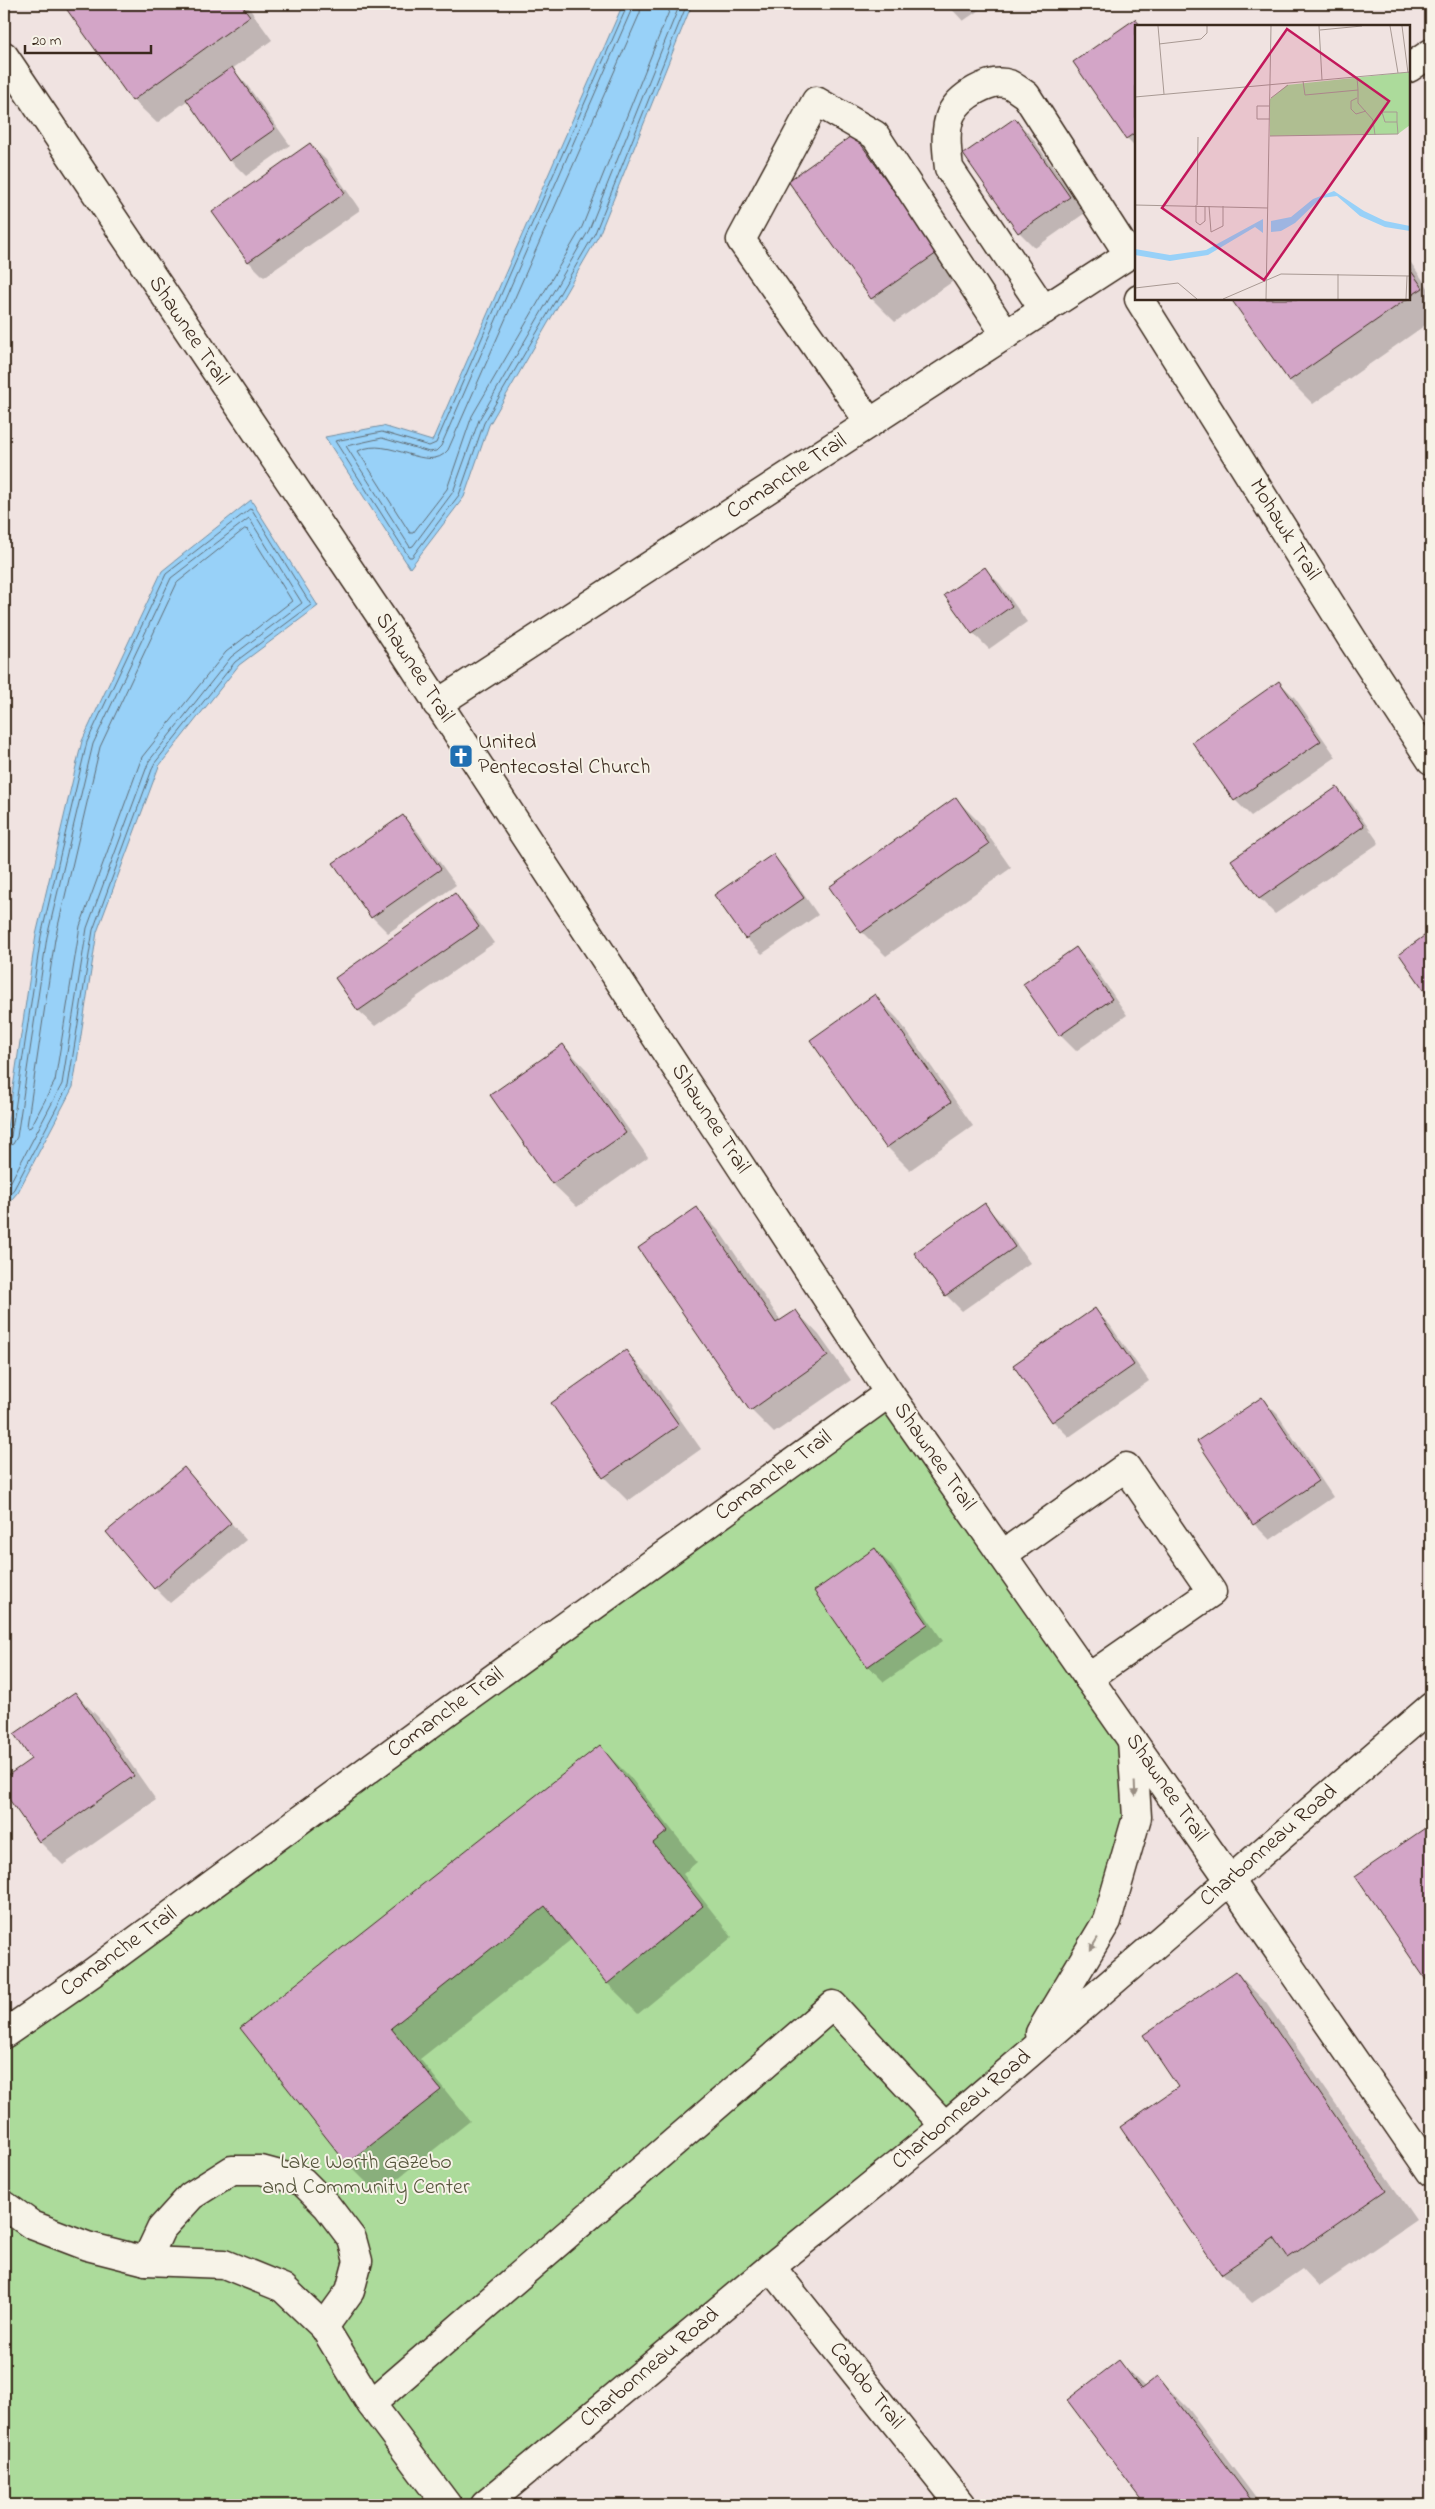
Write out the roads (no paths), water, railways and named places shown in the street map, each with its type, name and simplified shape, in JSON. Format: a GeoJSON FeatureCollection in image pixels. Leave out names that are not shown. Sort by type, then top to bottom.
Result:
{"type":"FeatureCollection","features":[{"type":"Feature","properties":{"kind":"street"},"geometry":{"type":"LineString","coordinates":[[1410,67],[1431,53]]}},
{"type":"Feature","properties":{"kind":"street","name":"Shawnee Trail"},"geometry":{"type":"LineString","coordinates":[[4,56],[388,627],[889,1393],[1229,1879],[1431,2172]]}},
{"type":"Feature","properties":{"kind":"street"},"geometry":{"type":"LineString","coordinates":[[1044,310],[949,168],[946,140],[951,114],[966,94],[988,85],[1008,84],[1026,95],[1127,256],[1135,291]]}},
{"type":"Feature","properties":{"kind":"street"},"geometry":{"type":"LineString","coordinates":[[870,423],[741,240],[816,101],[875,136],[1006,335]]}},
{"type":"Feature","properties":{"kind":"street","name":"Comanche Trail"},"geometry":{"type":"LineString","coordinates":[[437,704],[1127,256]]}},
{"type":"Feature","properties":{"kind":"street","name":"Mohawk Trail"},"geometry":{"type":"LineString","coordinates":[[1140,300],[1354,642],[1431,760]]}},
{"type":"Feature","properties":{"kind":"street","name":"Comanche Trail"},"geometry":{"type":"LineString","coordinates":[[4,2034],[92,1973],[440,1717],[889,1393]]}},
{"type":"Feature","properties":{"kind":"street"},"geometry":{"type":"LineString","coordinates":[[1002,1555],[1126,1467],[1212,1592],[1088,1678]]}},
{"type":"Feature","properties":{"kind":"street","name":"Charbonneau Road"},"geometry":{"type":"LineString","coordinates":[[486,2505],[771,2267],[945,2126],[1431,1706]]}},
{"type":"Feature","properties":{"kind":"street"},"geometry":{"type":"LineString","coordinates":[[1027,2055],[1108,1921],[1137,1817],[1132,1740]]}},
{"type":"Feature","properties":{"kind":"street"},"geometry":{"type":"LineString","coordinates":[[371,2404],[833,2005],[945,2126]]}},
{"type":"Feature","properties":{"kind":"street"},"geometry":{"type":"LineString","coordinates":[[146,2261],[161,2229],[191,2196],[232,2170],[261,2170],[302,2181],[327,2206],[352,2239],[358,2261],[350,2291],[324,2327]]}},
{"type":"Feature","properties":{"kind":"street"},"geometry":{"type":"LineString","coordinates":[[4,2205],[32,2225],[87,2246],[146,2261],[224,2264],[283,2288],[324,2327],[371,2404],[447,2505]]}},
{"type":"Feature","properties":{"kind":"street","name":"Caddo Trail"},"geometry":{"type":"LineString","coordinates":[[771,2267],[961,2505]]}},
{"type":"Feature","properties":{"kind":"water"},"geometry":{"type":"Polygon","coordinates":[[[623,4],[692,4],[599,235],[489,425],[464,497],[410,568],[325,437],[383,426],[432,441],[623,4]]]}},
{"type":"Feature","properties":{"kind":"water"},"geometry":{"type":"Polygon","coordinates":[[[251,500],[318,606],[239,665],[159,766],[97,932],[73,1087],[18,1192],[4,1208],[4,1148],[36,935],[82,741],[162,571],[251,500]]]}},
{"type":"Feature","properties":{"kind":"place","name":"United Pentecostal Church"},"geometry":{"type":"Point","coordinates":[461,756]}},
{"type":"Feature","properties":{"kind":"park label","name":"Lake Worth Gazebo and Community Center"},"geometry":{"type":"Point","coordinates":[366,2176]}}]}
